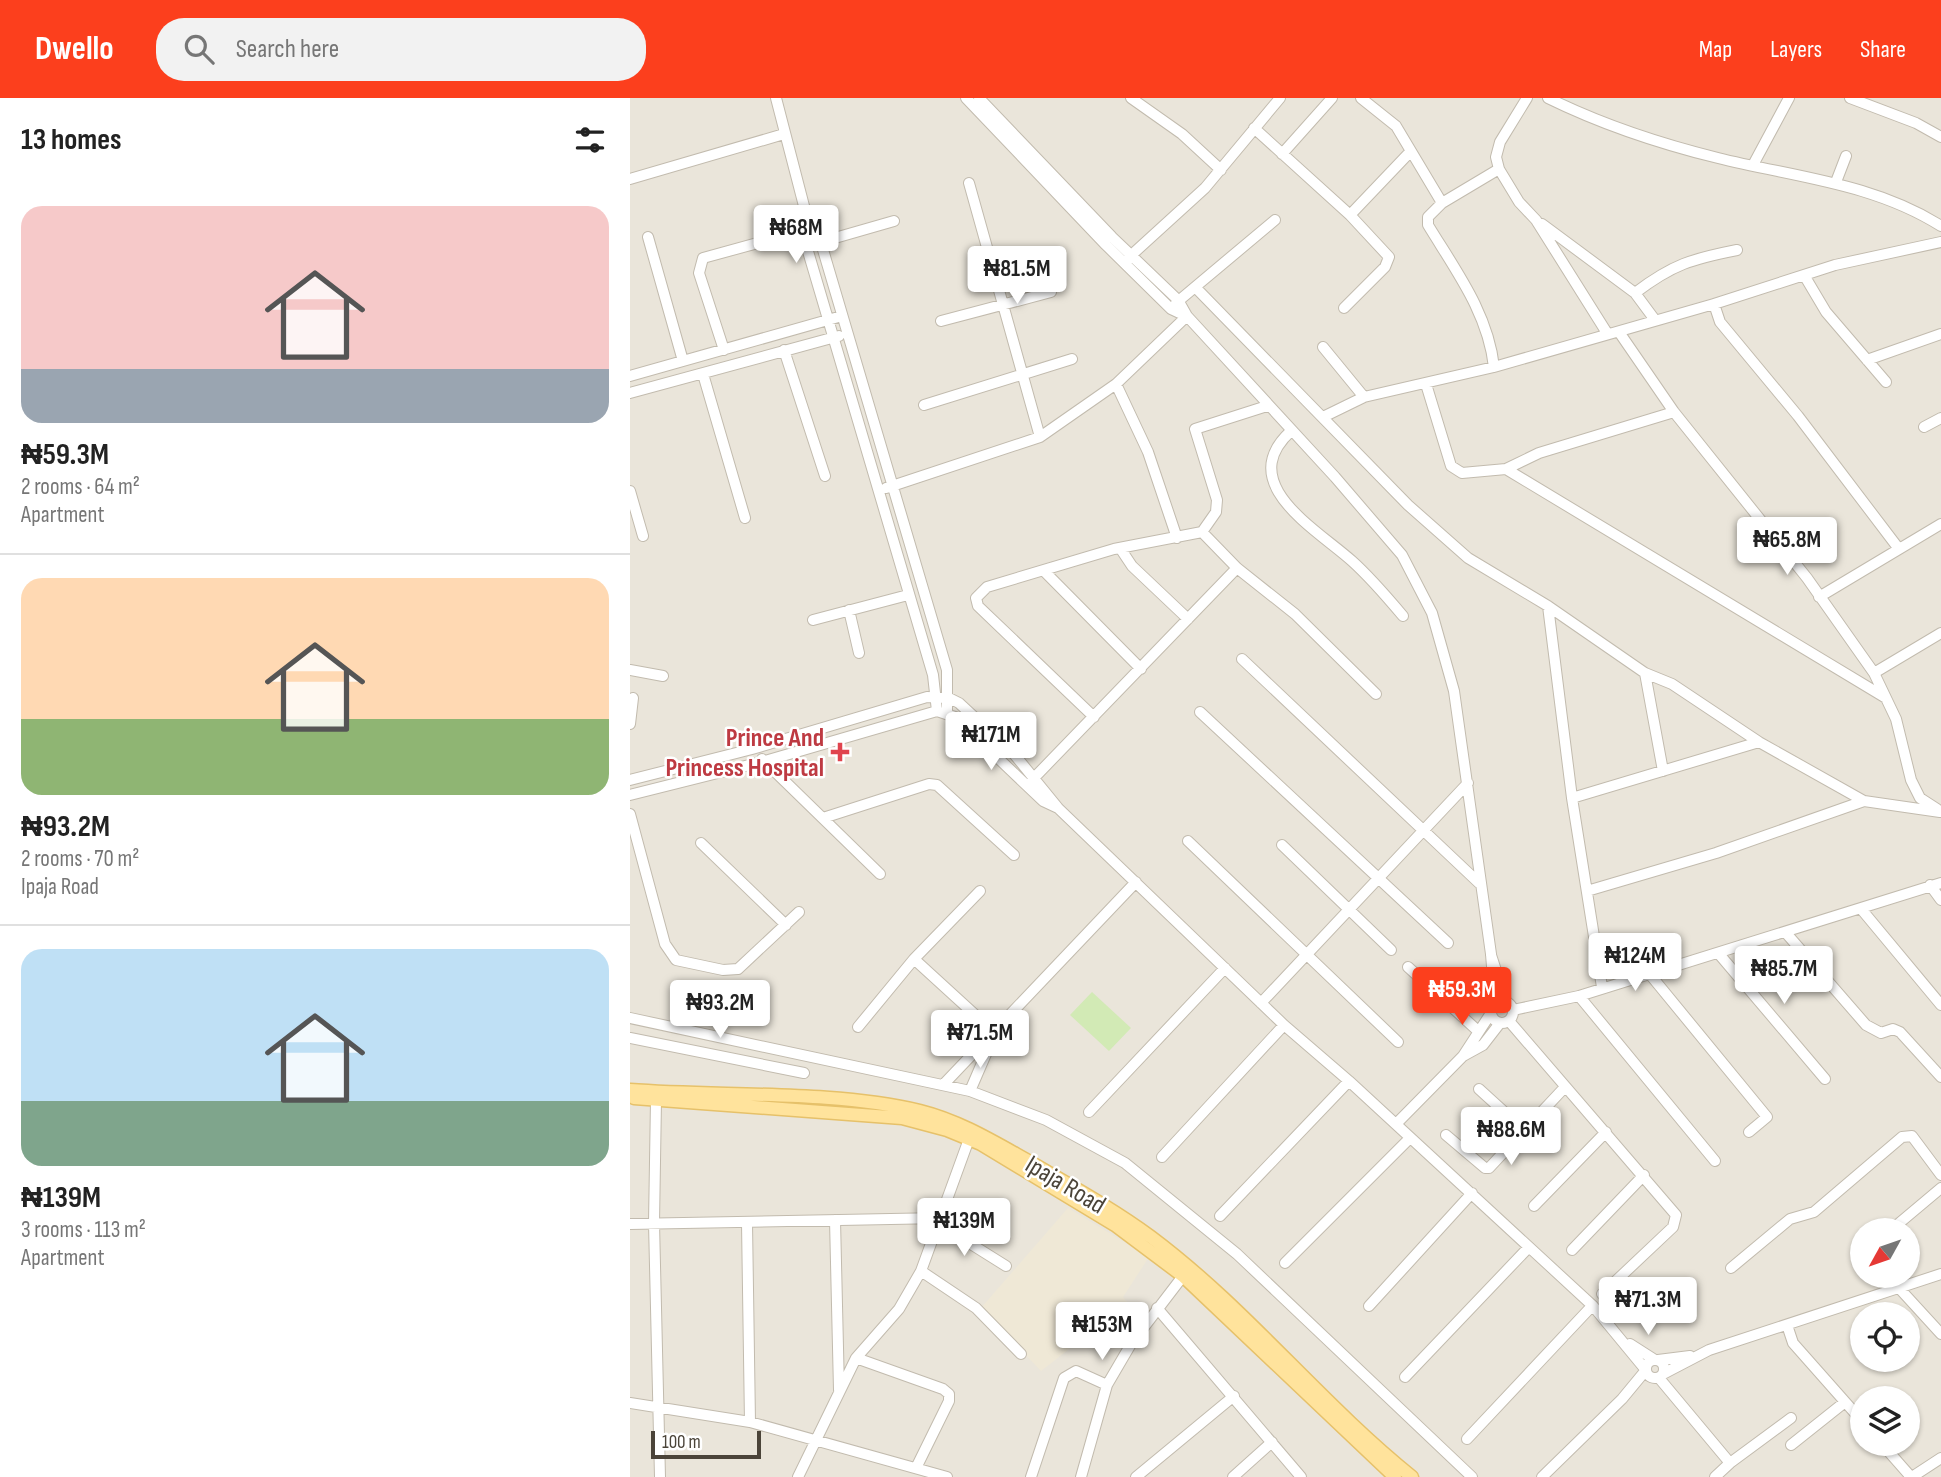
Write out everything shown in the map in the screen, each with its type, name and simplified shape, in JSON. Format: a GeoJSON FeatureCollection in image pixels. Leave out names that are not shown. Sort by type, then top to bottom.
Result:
{"type":"FeatureCollection","features":[{"type":"Feature","properties":{"kind":"main road","name":"Ipaja Road"},"geometry":{"type":"LineString","coordinates":[[630,1090],[902,1118],[969,1139],[1118,1221],[1183,1276],[1395,1477]]}},
{"type":"Feature","properties":{"kind":"main road","name":"Ipaja Road"},"geometry":{"type":"LineString","coordinates":[[630,1098],[880,1103],[924,1112],[976,1132],[1181,1262],[1372,1445],[1412,1477]]}},
{"type":"Feature","properties":{"kind":"street"},"geometry":{"type":"LineString","coordinates":[[776,98],[804,205],[821,243],[947,670],[942,712]]}},
{"type":"Feature","properties":{"kind":"street"},"geometry":{"type":"LineString","coordinates":[[966,98],[995,121],[1127,259],[1187,316],[1402,555],[1432,614],[1454,691],[1479,883],[1502,1012],[1676,1215],[1676,1221],[1602,1294]]}},
{"type":"Feature","properties":{"kind":"street"},"geometry":{"type":"LineString","coordinates":[[979,98],[995,121]]}},
{"type":"Feature","properties":{"kind":"street"},"geometry":{"type":"LineString","coordinates":[[1132,98],[1182,135],[1221,170]]}},
{"type":"Feature","properties":{"kind":"street"},"geometry":{"type":"LineString","coordinates":[[1127,259],[1205,188],[1280,98]]}},
{"type":"Feature","properties":{"kind":"street"},"geometry":{"type":"LineString","coordinates":[[1282,153],[1332,98]]}},
{"type":"Feature","properties":{"kind":"street"},"geometry":{"type":"LineString","coordinates":[[1361,98],[1396,126],[1442,203]]}},
{"type":"Feature","properties":{"kind":"street"},"geometry":{"type":"LineString","coordinates":[[1527,98],[1500,142],[1496,157],[1499,169],[1607,333]]}},
{"type":"Feature","properties":{"kind":"street"},"geometry":{"type":"LineString","coordinates":[[1548,98],[1601,122],[1717,158],[1836,182],[1889,198],[1941,226]]}},
{"type":"Feature","properties":{"kind":"street"},"geometry":{"type":"LineString","coordinates":[[1753,165],[1789,98]]}},
{"type":"Feature","properties":{"kind":"street"},"geometry":{"type":"LineString","coordinates":[[1850,98],[1916,123],[1941,137]]}},
{"type":"Feature","properties":{"kind":"street"},"geometry":{"type":"LineString","coordinates":[[1254,128],[1350,215],[1389,257],[1385,267],[1344,308]]}},
{"type":"Feature","properties":{"kind":"street"},"geometry":{"type":"LineString","coordinates":[[630,180],[784,134]]}},
{"type":"Feature","properties":{"kind":"street"},"geometry":{"type":"LineString","coordinates":[[1350,215],[1411,151]]}},
{"type":"Feature","properties":{"kind":"street"},"geometry":{"type":"LineString","coordinates":[[1836,182],[1846,156]]}},
{"type":"Feature","properties":{"kind":"street"},"geometry":{"type":"LineString","coordinates":[[1494,367],[1491,340],[1483,317],[1428,226],[1431,212],[1442,203],[1499,169]]}},
{"type":"Feature","properties":{"kind":"street"},"geometry":{"type":"LineString","coordinates":[[969,183],[1000,303],[1040,437]]}},
{"type":"Feature","properties":{"kind":"street"},"geometry":{"type":"LineString","coordinates":[[804,205],[802,232],[881,490],[908,595],[943,697],[975,717],[1058,808],[1284,1025],[1349,1080],[1592,1306],[1730,1463]]}},
{"type":"Feature","properties":{"kind":"street"},"geometry":{"type":"LineString","coordinates":[[1175,304],[1275,220]]}},
{"type":"Feature","properties":{"kind":"street"},"geometry":{"type":"LineString","coordinates":[[1535,220],[1635,293],[1655,320]]}},
{"type":"Feature","properties":{"kind":"street"},"geometry":{"type":"LineString","coordinates":[[807,246],[894,221]]}},
{"type":"Feature","properties":{"kind":"street"},"geometry":{"type":"LineString","coordinates":[[724,350],[699,273],[703,258],[816,227]]}},
{"type":"Feature","properties":{"kind":"street"},"geometry":{"type":"LineString","coordinates":[[648,237],[683,361]]}},
{"type":"Feature","properties":{"kind":"street"},"geometry":{"type":"LineString","coordinates":[[1323,417],[1364,397],[1494,367],[1607,333],[1619,332],[1845,262],[1941,242]]}},
{"type":"Feature","properties":{"kind":"street"},"geometry":{"type":"LineString","coordinates":[[1635,293],[1661,273],[1686,260],[1737,250]]}},
{"type":"Feature","properties":{"kind":"street"},"geometry":{"type":"LineString","coordinates":[[1804,275],[1826,312],[1886,382]]}},
{"type":"Feature","properties":{"kind":"street"},"geometry":{"type":"LineString","coordinates":[[1196,288],[1408,505],[1468,558],[1548,606],[1645,673],[1672,684],[1759,742],[1864,801],[1941,812]]}},
{"type":"Feature","properties":{"kind":"street"},"geometry":{"type":"LineString","coordinates":[[941,321],[1000,303],[1051,292]]}},
{"type":"Feature","properties":{"kind":"street"},"geometry":{"type":"LineString","coordinates":[[1714,304],[1720,322],[1806,426],[1899,549]]}},
{"type":"Feature","properties":{"kind":"street"},"geometry":{"type":"LineString","coordinates":[[630,376],[842,316]]}},
{"type":"Feature","properties":{"kind":"street"},"geometry":{"type":"LineString","coordinates":[[881,490],[1040,437],[1116,384],[1187,316]]}},
{"type":"Feature","properties":{"kind":"street"},"geometry":{"type":"LineString","coordinates":[[1619,332],[1674,412],[1716,460],[1874,673],[1903,739],[1911,779],[1920,798],[1941,812]]}},
{"type":"Feature","properties":{"kind":"street"},"geometry":{"type":"LineString","coordinates":[[630,393],[847,333]]}},
{"type":"Feature","properties":{"kind":"street"},"geometry":{"type":"LineString","coordinates":[[1867,360],[1941,334]]}},
{"type":"Feature","properties":{"kind":"street"},"geometry":{"type":"LineString","coordinates":[[1323,346],[1364,397]]}},
{"type":"Feature","properties":{"kind":"street"},"geometry":{"type":"LineString","coordinates":[[785,350],[825,476]]}},
{"type":"Feature","properties":{"kind":"street"},"geometry":{"type":"LineString","coordinates":[[924,405],[1072,359]]}},
{"type":"Feature","properties":{"kind":"street"},"geometry":{"type":"LineString","coordinates":[[703,374],[745,518]]}},
{"type":"Feature","properties":{"kind":"street"},"geometry":{"type":"LineString","coordinates":[[1116,384],[1148,452],[1177,538]]}},
{"type":"Feature","properties":{"kind":"street"},"geometry":{"type":"LineString","coordinates":[[1426,384],[1455,471],[1462,473],[1506,469],[1539,453],[1674,412]]}},
{"type":"Feature","properties":{"kind":"street"},"geometry":{"type":"LineString","coordinates":[[1094,717],[978,606],[975,598],[987,587],[1120,548],[1202,532],[1216,512],[1217,500],[1195,429],[1267,406]]}},
{"type":"Feature","properties":{"kind":"street"},"geometry":{"type":"LineString","coordinates":[[1924,427],[1941,418]]}},
{"type":"Feature","properties":{"kind":"street"},"geometry":{"type":"LineString","coordinates":[[1291,431],[1271,456],[1273,483],[1296,515],[1365,572],[1403,616]]}},
{"type":"Feature","properties":{"kind":"street"},"geometry":{"type":"LineString","coordinates":[[1506,469],[1887,699]]}},
{"type":"Feature","properties":{"kind":"street"},"geometry":{"type":"LineString","coordinates":[[630,491],[643,536]]}},
{"type":"Feature","properties":{"kind":"street"},"geometry":{"type":"LineString","coordinates":[[1819,597],[1941,524]]}},
{"type":"Feature","properties":{"kind":"street"},"geometry":{"type":"LineString","coordinates":[[1202,532],[1237,568],[1296,614],[1376,694]]}},
{"type":"Feature","properties":{"kind":"street"},"geometry":{"type":"LineString","coordinates":[[1120,548],[1132,566],[1188,619]]}},
{"type":"Feature","properties":{"kind":"street"},"geometry":{"type":"LineString","coordinates":[[1031,781],[1237,568]]}},
{"type":"Feature","properties":{"kind":"street"},"geometry":{"type":"LineString","coordinates":[[1044,571],[1141,669]]}},
{"type":"Feature","properties":{"kind":"street"},"geometry":{"type":"LineString","coordinates":[[813,620],[908,595]]}},
{"type":"Feature","properties":{"kind":"street"},"geometry":{"type":"LineString","coordinates":[[1548,606],[1572,798],[1602,987]]}},
{"type":"Feature","properties":{"kind":"street"},"geometry":{"type":"LineString","coordinates":[[849,610],[859,653]]}},
{"type":"Feature","properties":{"kind":"street"},"geometry":{"type":"LineString","coordinates":[[1874,673],[1941,633]]}},
{"type":"Feature","properties":{"kind":"street"},"geometry":{"type":"LineString","coordinates":[[1242,659],[1479,883]]}},
{"type":"Feature","properties":{"kind":"street"},"geometry":{"type":"LineString","coordinates":[[630,670],[663,676]]}},
{"type":"Feature","properties":{"kind":"street"},"geometry":{"type":"LineString","coordinates":[[1645,673],[1663,772]]}},
{"type":"Feature","properties":{"kind":"street"},"geometry":{"type":"LineString","coordinates":[[630,780],[943,697]]}},
{"type":"Feature","properties":{"kind":"street"},"geometry":{"type":"LineString","coordinates":[[630,724],[633,698]]}},
{"type":"Feature","properties":{"kind":"street"},"geometry":{"type":"LineString","coordinates":[[630,795],[942,712]]}},
{"type":"Feature","properties":{"kind":"street"},"geometry":{"type":"LineString","coordinates":[[942,712],[1031,781]]}},
{"type":"Feature","properties":{"kind":"street"},"geometry":{"type":"LineString","coordinates":[[1200,712],[1448,943]]}},
{"type":"Feature","properties":{"kind":"street"},"geometry":{"type":"LineString","coordinates":[[1572,798],[1759,742]]}},
{"type":"Feature","properties":{"kind":"street"},"geometry":{"type":"LineString","coordinates":[[752,749],[880,874]]}},
{"type":"Feature","properties":{"kind":"street"},"geometry":{"type":"LineString","coordinates":[[1261,1003],[1468,783]]}},
{"type":"Feature","properties":{"kind":"street"},"geometry":{"type":"LineString","coordinates":[[822,818],[929,784],[937,785],[1014,855]]}},
{"type":"Feature","properties":{"kind":"street"},"geometry":{"type":"LineString","coordinates":[[1587,891],[1716,853],[1864,801]]}},
{"type":"Feature","properties":{"kind":"street"},"geometry":{"type":"LineString","coordinates":[[630,814],[635,855],[665,944],[677,960],[723,970],[738,969],[799,912]]}},
{"type":"Feature","properties":{"kind":"street"},"geometry":{"type":"LineString","coordinates":[[1188,841],[1398,1042]]}},
{"type":"Feature","properties":{"kind":"street"},"geometry":{"type":"LineString","coordinates":[[701,843],[786,925]]}},
{"type":"Feature","properties":{"kind":"street"},"geometry":{"type":"LineString","coordinates":[[1282,845],[1391,950]]}},
{"type":"Feature","properties":{"kind":"street"},"geometry":{"type":"LineString","coordinates":[[943,1084],[995,1033],[1136,882]]}},
{"type":"Feature","properties":{"kind":"street"},"geometry":{"type":"LineString","coordinates":[[1396,1124],[1463,1056],[1478,1031],[1502,1012],[1580,996],[1647,972],[1719,954],[1941,883]]}},
{"type":"Feature","properties":{"kind":"street"},"geometry":{"type":"LineString","coordinates":[[1930,885],[1941,900]]}},
{"type":"Feature","properties":{"kind":"street"},"geometry":{"type":"LineString","coordinates":[[858,1027],[914,960],[980,891]]}},
{"type":"Feature","properties":{"kind":"street"},"geometry":{"type":"LineString","coordinates":[[1862,910],[1941,1005]]}},
{"type":"Feature","properties":{"kind":"street"},"geometry":{"type":"LineString","coordinates":[[1786,933],[1866,1025],[1881,1033],[1897,1030],[1941,1077]]}},
{"type":"Feature","properties":{"kind":"street"},"geometry":{"type":"LineString","coordinates":[[1719,954],[1825,1079]]}},
{"type":"Feature","properties":{"kind":"street"},"geometry":{"type":"LineString","coordinates":[[914,960],[995,1033]]}},
{"type":"Feature","properties":{"kind":"street"},"geometry":{"type":"LineString","coordinates":[[1408,967],[1478,1031]]}},
{"type":"Feature","properties":{"kind":"street"},"geometry":{"type":"LineString","coordinates":[[1088,1112],[1225,968]]}},
{"type":"Feature","properties":{"kind":"street"},"geometry":{"type":"LineString","coordinates":[[1647,972],[1767,1117],[1749,1132]]}},
{"type":"Feature","properties":{"kind":"street"},"geometry":{"type":"LineString","coordinates":[[1580,996],[1715,1161]]}},
{"type":"Feature","properties":{"kind":"street"},"geometry":{"type":"LineString","coordinates":[[1463,1056],[1483,1045],[1502,1012]]}},
{"type":"Feature","properties":{"kind":"street"},"geometry":{"type":"LineString","coordinates":[[630,1018],[970,1091],[1057,1126],[1125,1163],[1237,1254],[1472,1477]]}},
{"type":"Feature","properties":{"kind":"street"},"geometry":{"type":"LineString","coordinates":[[1162,1157],[1284,1025]]}},
{"type":"Feature","properties":{"kind":"street"},"geometry":{"type":"LineString","coordinates":[[970,1091],[995,1033]]}},
{"type":"Feature","properties":{"kind":"street"},"geometry":{"type":"LineString","coordinates":[[630,1038],[804,1073]]}},
{"type":"Feature","properties":{"kind":"street"},"geometry":{"type":"LineString","coordinates":[[1220,1216],[1349,1080]]}},
{"type":"Feature","properties":{"kind":"street"},"geometry":{"type":"LineString","coordinates":[[1446,1135],[1485,1168],[1492,1165],[1565,1087]]}},
{"type":"Feature","properties":{"kind":"street"},"geometry":{"type":"LineString","coordinates":[[1479,1089],[1524,1130]]}},
{"type":"Feature","properties":{"kind":"street"},"geometry":{"type":"LineString","coordinates":[[656,1100],[654,1223],[660,1477]]}},
{"type":"Feature","properties":{"kind":"street"},"geometry":{"type":"LineString","coordinates":[[1534,1206],[1606,1132]]}},
{"type":"Feature","properties":{"kind":"street"},"geometry":{"type":"LineString","coordinates":[[1731,1268],[1790,1219],[1814,1212],[1902,1136],[1912,1136],[1941,1175]]}},
{"type":"Feature","properties":{"kind":"street"},"geometry":{"type":"LineString","coordinates":[[1285,1264],[1410,1138]]}},
{"type":"Feature","properties":{"kind":"street"},"geometry":{"type":"LineString","coordinates":[[798,1477],[856,1358],[900,1309],[921,1271],[969,1139]]}},
{"type":"Feature","properties":{"kind":"street"},"geometry":{"type":"LineString","coordinates":[[1572,1250],[1644,1175]]}},
{"type":"Feature","properties":{"kind":"street"},"geometry":{"type":"LineString","coordinates":[[1905,1218],[1941,1188]]}},
{"type":"Feature","properties":{"kind":"street"},"geometry":{"type":"LineString","coordinates":[[1369,1306],[1472,1193]]}},
{"type":"Feature","properties":{"kind":"street"},"geometry":{"type":"LineString","coordinates":[[835,1220],[839,1394]]}},
{"type":"Feature","properties":{"kind":"street"},"geometry":{"type":"LineString","coordinates":[[630,1224],[940,1221],[1006,1266]]}},
{"type":"Feature","properties":{"kind":"street"},"geometry":{"type":"LineString","coordinates":[[747,1223],[750,1422]]}},
{"type":"Feature","properties":{"kind":"street"},"geometry":{"type":"LineString","coordinates":[[1405,1377],[1529,1247]]}},
{"type":"Feature","properties":{"kind":"street"},"geometry":{"type":"LineString","coordinates":[[921,1271],[976,1308],[1021,1354]]}},
{"type":"Feature","properties":{"kind":"street"},"geometry":{"type":"LineString","coordinates":[[1920,1281],[1941,1274]]}},
{"type":"Feature","properties":{"kind":"street"},"geometry":{"type":"LineString","coordinates":[[1081,1477],[1107,1385],[1130,1344],[1183,1276]]}},
{"type":"Feature","properties":{"kind":"street"},"geometry":{"type":"LineString","coordinates":[[1653,1374],[1697,1354],[1899,1288],[1941,1334]]}},
{"type":"Feature","properties":{"kind":"street"},"geometry":{"type":"LineString","coordinates":[[1467,1439],[1592,1306]]}},
{"type":"Feature","properties":{"kind":"street"},"geometry":{"type":"LineString","coordinates":[[1157,1308],[1301,1477]]}},
{"type":"Feature","properties":{"kind":"street"},"geometry":{"type":"LineString","coordinates":[[1787,1325],[1793,1343],[1850,1408]]}},
{"type":"Feature","properties":{"kind":"street"},"geometry":{"type":"LineString","coordinates":[[1542,1477],[1622,1399],[1663,1364],[1623,1340]]}},
{"type":"Feature","properties":{"kind":"street"},"geometry":{"type":"LineString","coordinates":[[1653,1374],[1648,1362],[1697,1354]]}},
{"type":"Feature","properties":{"kind":"street"},"geometry":{"type":"LineString","coordinates":[[856,1358],[943,1389],[949,1394],[949,1401],[916,1468]]}},
{"type":"Feature","properties":{"kind":"street"},"geometry":{"type":"LineString","coordinates":[[1031,1477],[1064,1378],[1076,1371],[1107,1385]]}},
{"type":"Feature","properties":{"kind":"street"},"geometry":{"type":"LineString","coordinates":[[1136,1477],[1234,1396]]}},
{"type":"Feature","properties":{"kind":"street"},"geometry":{"type":"LineString","coordinates":[[1791,1445],[1845,1402]]}},
{"type":"Feature","properties":{"kind":"street"},"geometry":{"type":"LineString","coordinates":[[630,1403],[750,1422],[947,1477]]}},
{"type":"Feature","properties":{"kind":"street"},"geometry":{"type":"LineString","coordinates":[[1715,1477],[1791,1418]]}},
{"type":"Feature","properties":{"kind":"street"},"geometry":{"type":"LineString","coordinates":[[1233,1477],[1272,1442]]}},
{"type":"Feature","properties":{"kind":"street"},"geometry":{"type":"LineString","coordinates":[[1893,1456],[1912,1477],[1941,1458]]}},
{"type":"Feature","properties":{"kind":"shaded area"},"geometry":{"type":"Polygon","coordinates":[[[630,98],[1941,98],[1941,1477],[630,1477],[630,98]]]}},
{"type":"Feature","properties":{"kind":"shaded area"},"geometry":{"type":"Polygon","coordinates":[[[1068,1208],[1149,1257],[1123,1297],[1128,1303],[1041,1371],[981,1308],[1068,1208]]]}},
{"type":"Feature","properties":{"kind":"green space"},"geometry":{"type":"Polygon","coordinates":[[[1092,992],[1131,1028],[1109,1051],[1070,1015],[1092,992]]]}},
{"type":"Feature","properties":{"kind":"place","name":"Prince And Princess Hospital"},"geometry":{"type":"Point","coordinates":[840,752]}}]}
